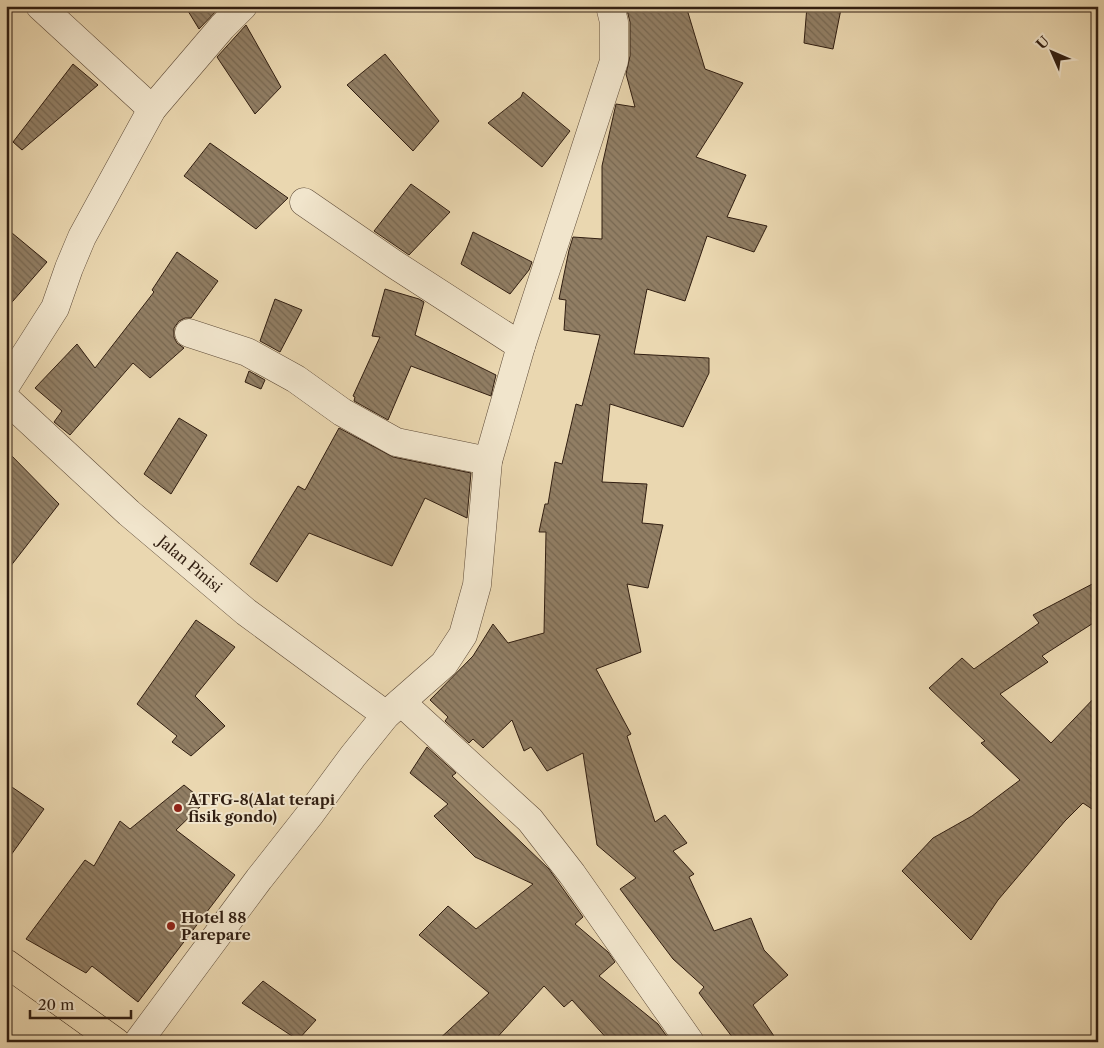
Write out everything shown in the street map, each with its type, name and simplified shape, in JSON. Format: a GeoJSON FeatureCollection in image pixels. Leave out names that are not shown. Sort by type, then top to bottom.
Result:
{"type":"FeatureCollection","features":[{"type":"Feature","properties":{"kind":"highway"},"geometry":{"type":"LineString","coordinates":[[6,963],[116,1042]]}},
{"type":"Feature","properties":{"kind":"street"},"geometry":{"type":"LineString","coordinates":[[40,6],[152,109]]}},
{"type":"Feature","properties":{"kind":"street"},"geometry":{"type":"LineString","coordinates":[[6,385],[54,308],[82,237],[152,109],[222,26],[242,6]]}},
{"type":"Feature","properties":{"kind":"street"},"geometry":{"type":"LineString","coordinates":[[138,1042],[259,879],[394,708],[444,664],[463,635],[477,585],[488,461],[521,346],[614,61],[614,22],[610,6]]}},
{"type":"Feature","properties":{"kind":"street"},"geometry":{"type":"LineString","coordinates":[[304,202],[354,238],[521,346]]}},
{"type":"Feature","properties":{"kind":"street"},"geometry":{"type":"LineString","coordinates":[[190,333],[247,352],[296,379],[342,412],[396,442],[488,461]]}},
{"type":"Feature","properties":{"kind":"street","name":"Jalan Pinisi"},"geometry":{"type":"LineString","coordinates":[[6,398],[130,513],[239,606],[394,708],[530,820],[572,874],[690,1042]]}},
{"type":"Feature","properties":{"kind":"building"},"geometry":{"type":"Polygon","coordinates":[[[185,6],[221,6],[199,29],[185,6]]]}},
{"type":"Feature","properties":{"kind":"building"},"geometry":{"type":"Polygon","coordinates":[[[626,6],[686,6],[705,69],[743,83],[696,157],[746,175],[727,217],[767,226],[754,252],[707,236],[685,301],[647,289],[634,354],[709,358],[709,373],[683,427],[610,404],[602,482],[647,484],[642,523],[663,525],[648,588],[627,584],[641,652],[596,669],[631,734],[627,736],[655,822],[665,815],[687,843],[673,851],[694,874],[689,877],[714,931],[751,918],[764,950],[788,975],[753,1005],[778,1042],[736,1042],[699,993],[704,987],[673,959],[620,889],[636,878],[597,845],[583,753],[547,771],[531,747],[524,751],[512,720],[483,748],[473,739],[469,743],[445,721],[448,717],[430,700],[473,656],[493,624],[508,643],[544,633],[546,532],[539,532],[545,504],[548,504],[555,462],[562,464],[576,404],[582,406],[600,335],[564,330],[566,300],[559,299],[573,237],[602,239],[602,166],[616,104],[635,107],[626,74],[630,56],[630,22],[626,6]]]}},
{"type":"Feature","properties":{"kind":"building"},"geometry":{"type":"Polygon","coordinates":[[[807,6],[841,9],[833,49],[804,43],[807,6]]]}},
{"type":"Feature","properties":{"kind":"building"},"geometry":{"type":"Polygon","coordinates":[[[246,25],[281,87],[255,114],[217,57],[246,25]]]}},
{"type":"Feature","properties":{"kind":"building"},"geometry":{"type":"Polygon","coordinates":[[[385,54],[439,121],[413,151],[347,85],[385,54]]]}},
{"type":"Feature","properties":{"kind":"building"},"geometry":{"type":"Polygon","coordinates":[[[73,64],[98,85],[22,150],[13,142],[73,64]]]}},
{"type":"Feature","properties":{"kind":"building"},"geometry":{"type":"Polygon","coordinates":[[[523,92],[570,131],[542,167],[488,123],[521,97],[523,92]]]}},
{"type":"Feature","properties":{"kind":"building"},"geometry":{"type":"Polygon","coordinates":[[[210,143],[288,198],[256,229],[184,176],[210,143]]]}},
{"type":"Feature","properties":{"kind":"building"},"geometry":{"type":"Polygon","coordinates":[[[411,184],[450,212],[409,255],[374,231],[411,184]]]}},
{"type":"Feature","properties":{"kind":"building"},"geometry":{"type":"Polygon","coordinates":[[[6,228],[47,262],[6,309],[6,228]]]}},
{"type":"Feature","properties":{"kind":"building"},"geometry":{"type":"Polygon","coordinates":[[[473,232],[532,262],[529,270],[510,294],[461,264],[473,232]]]}},
{"type":"Feature","properties":{"kind":"building"},"geometry":{"type":"Polygon","coordinates":[[[177,252],[218,281],[191,318],[179,321],[174,328],[174,337],[177,343],[184,348],[150,378],[133,363],[70,435],[54,422],[62,411],[35,388],[77,344],[95,368],[154,292],[152,290],[177,252]]]}},
{"type":"Feature","properties":{"kind":"building"},"geometry":{"type":"Polygon","coordinates":[[[385,289],[424,302],[415,335],[496,375],[491,396],[411,366],[388,420],[354,401],[355,397],[353,396],[380,337],[372,336],[385,289]]]}},
{"type":"Feature","properties":{"kind":"building"},"geometry":{"type":"Polygon","coordinates":[[[275,299],[302,310],[280,352],[260,341],[275,299]]]}},
{"type":"Feature","properties":{"kind":"building"},"geometry":{"type":"Polygon","coordinates":[[[249,371],[265,380],[261,389],[245,382],[249,371]]]}},
{"type":"Feature","properties":{"kind":"building"},"geometry":{"type":"Polygon","coordinates":[[[179,418],[207,435],[171,494],[144,474],[179,418]]]}},
{"type":"Feature","properties":{"kind":"building"},"geometry":{"type":"Polygon","coordinates":[[[339,428],[393,457],[471,473],[467,518],[425,498],[392,566],[309,533],[277,582],[250,564],[298,486],[305,490],[339,428]]]}},
{"type":"Feature","properties":{"kind":"building"},"geometry":{"type":"Polygon","coordinates":[[[6,450],[59,504],[6,572],[6,450]]]}},
{"type":"Feature","properties":{"kind":"building"},"geometry":{"type":"Polygon","coordinates":[[[1098,581],[1098,620],[1042,656],[1048,662],[1000,694],[1051,743],[1098,694],[1098,813],[1083,803],[1065,821],[998,900],[971,940],[902,871],[933,838],[972,816],[1020,780],[981,743],[985,741],[929,688],[962,658],[974,669],[1039,623],[1033,615],[1098,581]]]}},
{"type":"Feature","properties":{"kind":"building"},"geometry":{"type":"Polygon","coordinates":[[[196,620],[235,647],[195,696],[225,726],[191,756],[172,742],[177,736],[137,704],[196,620]]]}},
{"type":"Feature","properties":{"kind":"building"},"geometry":{"type":"Polygon","coordinates":[[[427,747],[456,773],[452,776],[549,869],[583,917],[575,924],[608,952],[615,962],[599,976],[658,1024],[671,1042],[610,1042],[572,1000],[564,1007],[544,986],[493,1042],[436,1042],[489,993],[419,935],[448,906],[476,929],[533,884],[475,857],[434,816],[448,804],[410,773],[427,747]]]}},
{"type":"Feature","properties":{"kind":"building"},"geometry":{"type":"Polygon","coordinates":[[[6,783],[44,809],[6,862],[6,783]]]}},
{"type":"Feature","properties":{"kind":"building"},"geometry":{"type":"Polygon","coordinates":[[[184,785],[205,802],[176,830],[235,875],[138,1002],[92,966],[86,973],[26,939],[85,860],[94,866],[120,821],[130,829],[184,785]]]}},
{"type":"Feature","properties":{"kind":"building"},"geometry":{"type":"Polygon","coordinates":[[[263,981],[316,1020],[298,1040],[242,1003],[263,981]]]}},
{"type":"Feature","properties":{"kind":"place","name":"ATFG-8(Alat terapi fisik gondo)"},"geometry":{"type":"Point","coordinates":[178,808]}},
{"type":"Feature","properties":{"kind":"place","name":"Hotel 88 Parepare"},"geometry":{"type":"Point","coordinates":[171,926]}}]}
